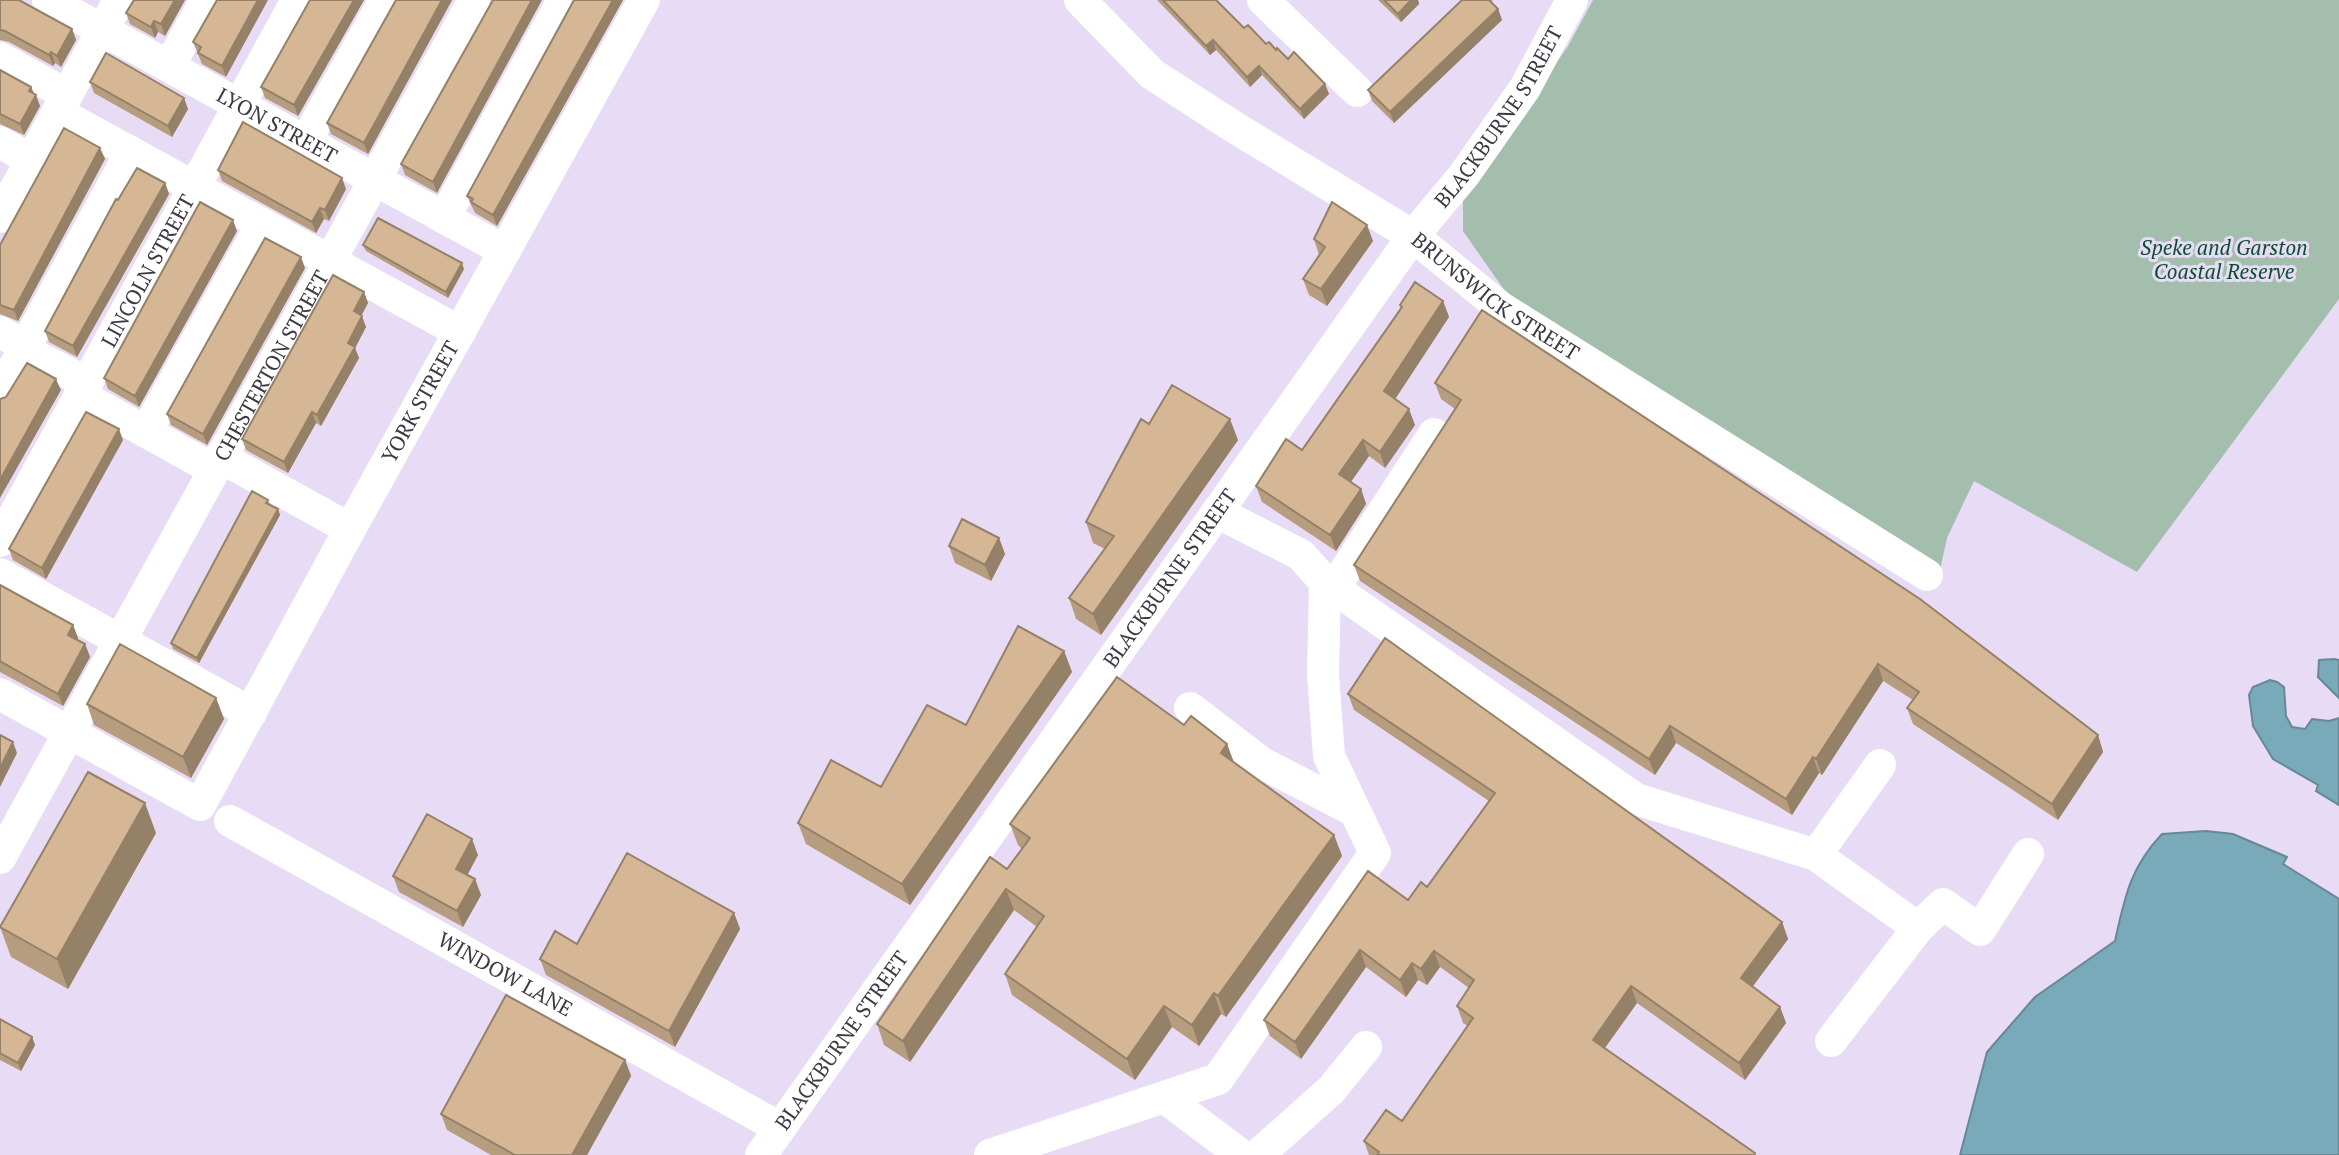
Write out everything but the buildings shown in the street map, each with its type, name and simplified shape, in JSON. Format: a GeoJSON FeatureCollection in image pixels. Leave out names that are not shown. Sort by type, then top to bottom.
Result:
{"type":"FeatureCollection","features":[{"type":"Feature","properties":{"kind":"street","name":"LYON STREET"},"geometry":{"type":"LineString","coordinates":[[48,0],[505,251]]}},
{"type":"Feature","properties":{"kind":"street"},"geometry":{"type":"LineString","coordinates":[[0,217],[119,0]]}},
{"type":"Feature","properties":{"kind":"street"},"geometry":{"type":"LineString","coordinates":[[169,66],[206,0]]}},
{"type":"Feature","properties":{"kind":"street","name":"LINCOLN STREET"},"geometry":{"type":"LineString","coordinates":[[0,541],[297,0]]}},
{"type":"Feature","properties":{"kind":"street"},"geometry":{"type":"LineString","coordinates":[[305,142],[385,0]]}},
{"type":"Feature","properties":{"kind":"street","name":"CHESTERTON STREET"},"geometry":{"type":"LineString","coordinates":[[0,858],[474,0]]}},
{"type":"Feature","properties":{"kind":"street"},"geometry":{"type":"LineString","coordinates":[[444,218],[563,0]]}},
{"type":"Feature","properties":{"kind":"street","name":"YORK STREET"},"geometry":{"type":"LineString","coordinates":[[69,731],[200,805],[644,0]]}},
{"type":"Feature","properties":{"kind":"street","name":"BRUNSWICK STREET"},"geometry":{"type":"LineString","coordinates":[[1080,0],[1152,74],[1413,236],[1500,307],[1927,575]]}},
{"type":"Feature","properties":{"kind":"street"},"geometry":{"type":"LineString","coordinates":[[1264,0],[1357,91]]}},
{"type":"Feature","properties":{"kind":"street","name":"BLACKBURNE STREET"},"geometry":{"type":"LineString","coordinates":[[761,1155],[1413,236],[1464,175],[1525,88],[1572,0]]}},
{"type":"Feature","properties":{"kind":"street"},"geometry":{"type":"LineString","coordinates":[[0,58],[131,152],[460,332]]}},
{"type":"Feature","properties":{"kind":"street"},"geometry":{"type":"LineString","coordinates":[[0,142],[31,160]]}},
{"type":"Feature","properties":{"kind":"street"},"geometry":{"type":"LineString","coordinates":[[0,393],[17,343],[131,152]]}},
{"type":"Feature","properties":{"kind":"street"},"geometry":{"type":"LineString","coordinates":[[146,432],[262,224]]}},
{"type":"Feature","properties":{"kind":"street"},"geometry":{"type":"LineString","coordinates":[[17,343],[146,432],[217,463],[350,529]]}},
{"type":"Feature","properties":{"kind":"street"},"geometry":{"type":"LineString","coordinates":[[990,1155],[1218,1079],[1375,853],[1329,756],[1323,674],[1330,585],[1434,434]]}},
{"type":"Feature","properties":{"kind":"street"},"geometry":{"type":"LineString","coordinates":[[1217,512],[1301,555],[1330,585],[1636,799],[1816,855],[1918,928]]}},
{"type":"Feature","properties":{"kind":"street"},"geometry":{"type":"LineString","coordinates":[[0,574],[251,713]]}},
{"type":"Feature","properties":{"kind":"street"},"geometry":{"type":"LineString","coordinates":[[0,694],[69,731]]}},
{"type":"Feature","properties":{"kind":"street"},"geometry":{"type":"LineString","coordinates":[[1191,708],[1262,763],[1353,810]]}},
{"type":"Feature","properties":{"kind":"street"},"geometry":{"type":"LineString","coordinates":[[1816,855],[1880,765]]}},
{"type":"Feature","properties":{"kind":"street","name":"WINDOW LANE"},"geometry":{"type":"LineString","coordinates":[[230,821],[780,1128]]}},
{"type":"Feature","properties":{"kind":"street"},"geometry":{"type":"LineString","coordinates":[[1831,1041],[1918,928],[1943,904],[1980,930],[2028,854]]}},
{"type":"Feature","properties":{"kind":"street"},"geometry":{"type":"LineString","coordinates":[[1258,1155],[1331,1090],[1366,1047]]}},
{"type":"Feature","properties":{"kind":"street"},"geometry":{"type":"LineString","coordinates":[[1164,1097],[1241,1155]]}},
{"type":"Feature","properties":{"kind":"green space","name":"Speke and Garston Coastal Reserve"},"geometry":{"type":"Polygon","coordinates":[[[1593,0],[2339,0],[2339,299],[2137,572],[1974,481],[1947,538],[1940,570],[1507,294],[1463,231],[1463,197],[1568,46],[1593,0]]]}},
{"type":"Feature","properties":{"kind":"water"},"geometry":{"type":"Polygon","coordinates":[[[2319,660],[2339,660],[2339,698],[2318,677],[2319,660]]]}},
{"type":"Feature","properties":{"kind":"water"},"geometry":{"type":"Polygon","coordinates":[[[2270,680],[2284,687],[2286,716],[2292,727],[2305,729],[2312,719],[2329,721],[2339,718],[2339,805],[2316,791],[2318,785],[2273,759],[2253,726],[2249,695],[2253,687],[2270,680]]]}},
{"type":"Feature","properties":{"kind":"water"},"geometry":{"type":"Polygon","coordinates":[[[2206,831],[2233,834],[2287,857],[2283,864],[2339,899],[2339,1155],[1960,1155],[1987,1052],[2035,997],[2115,941],[2130,883],[2143,859],[2162,834],[2206,831]]]}}]}
